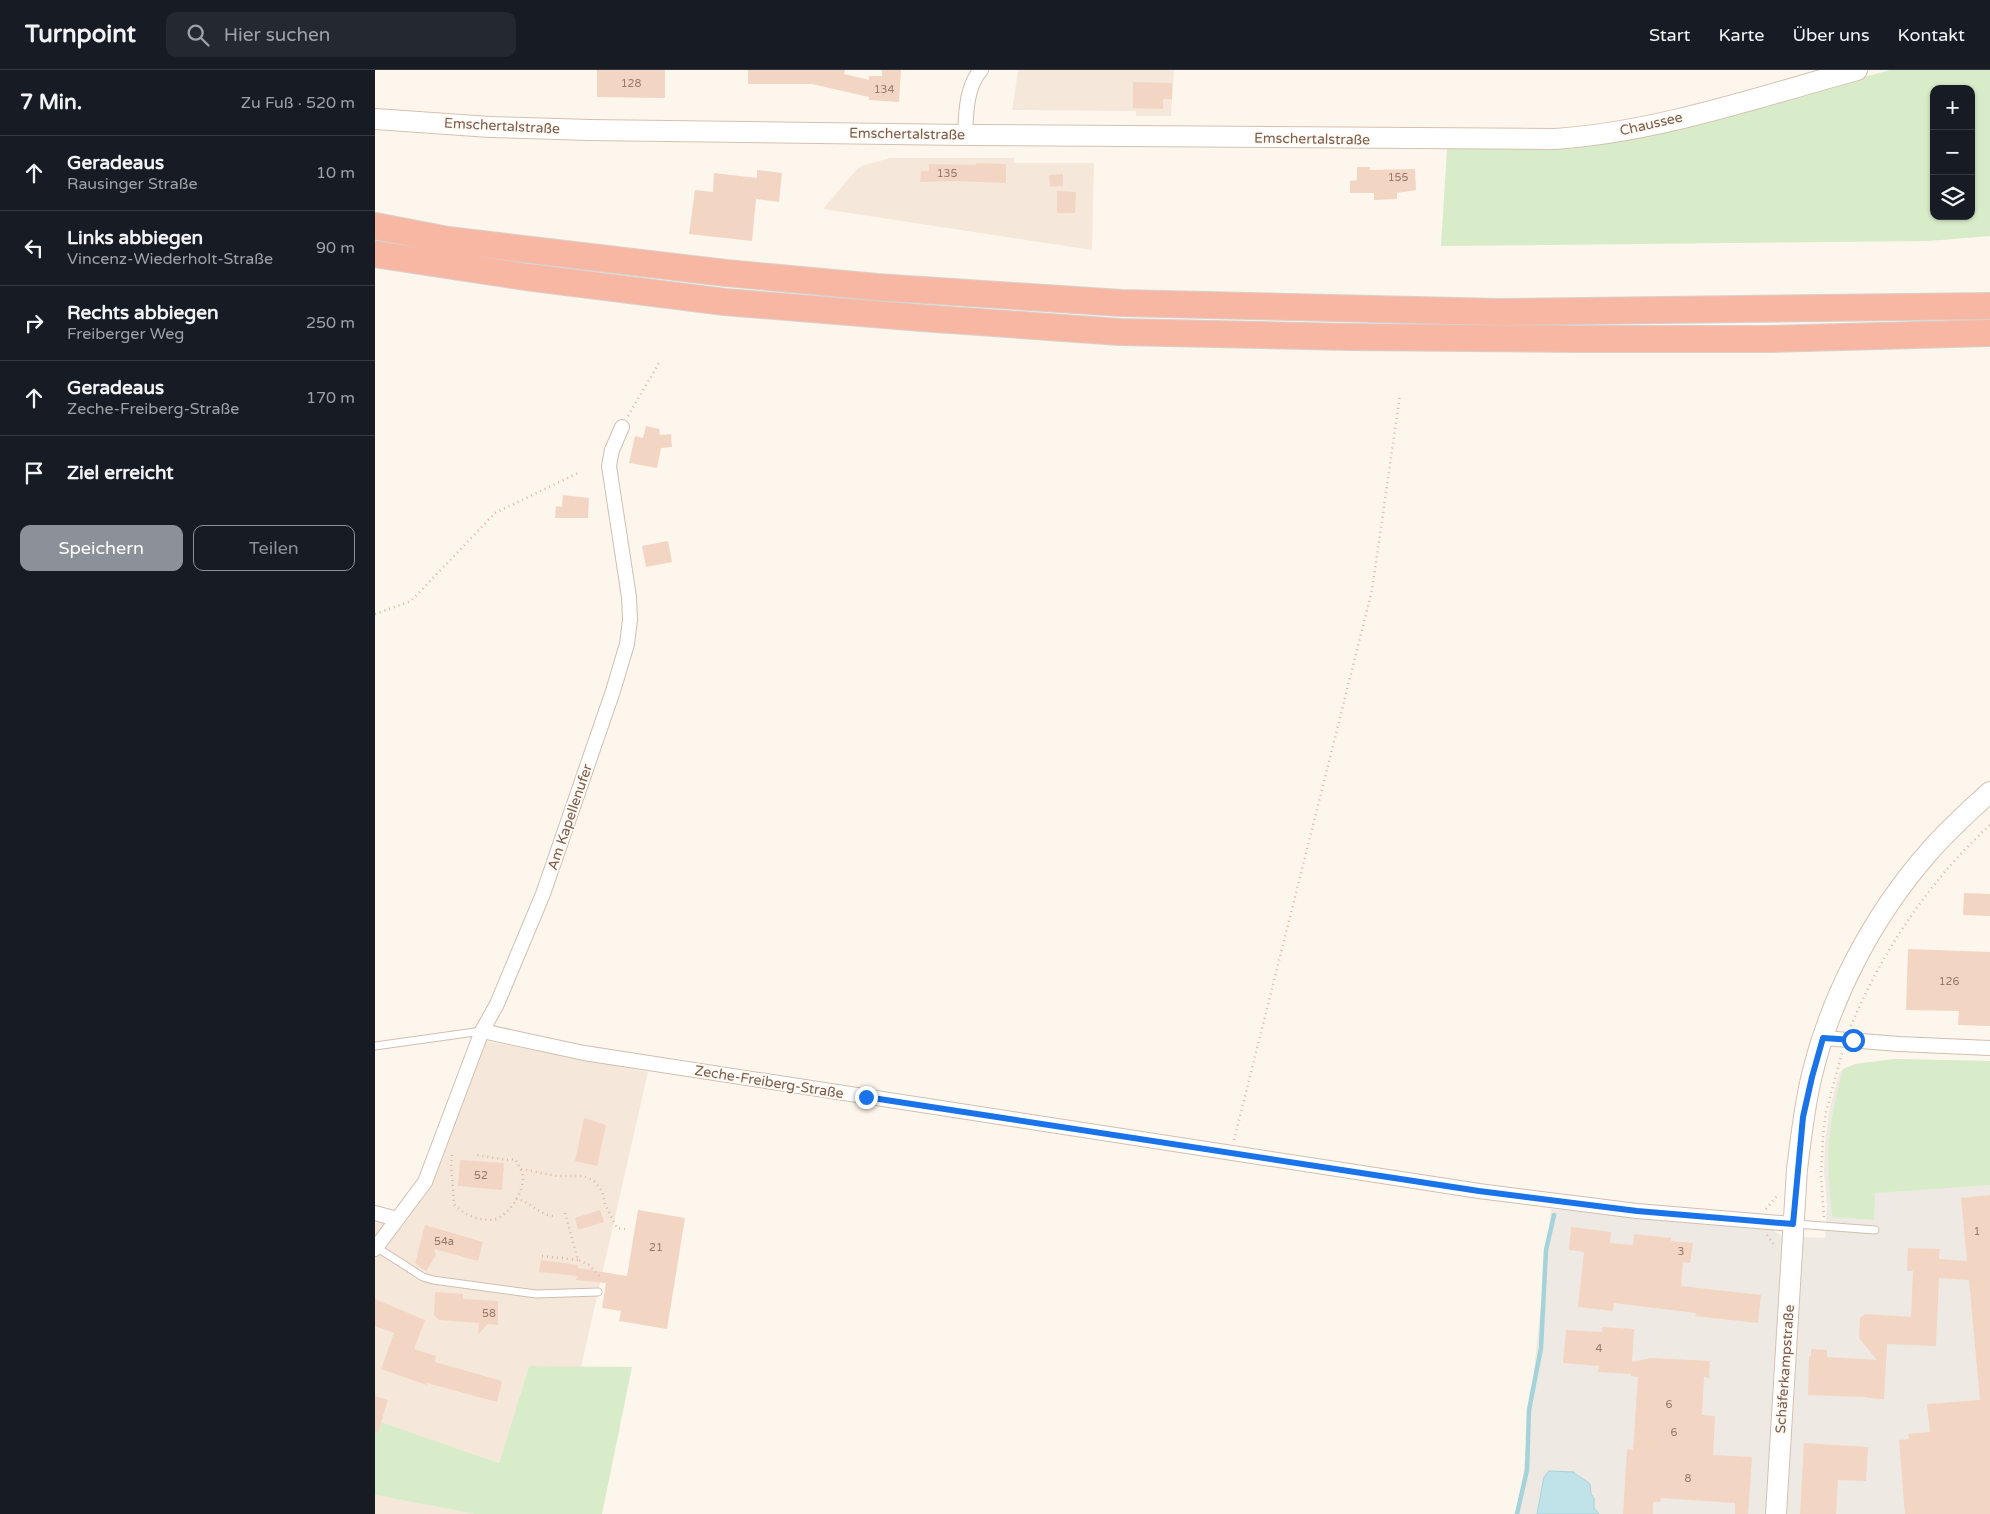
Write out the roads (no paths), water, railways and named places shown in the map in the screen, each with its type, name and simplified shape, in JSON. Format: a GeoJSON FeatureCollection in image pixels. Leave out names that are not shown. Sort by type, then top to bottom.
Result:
{"type":"FeatureCollection","features":[{"type":"Feature","properties":{"kind":"highway"},"geometry":{"type":"LineString","coordinates":[[375,226],[456,241],[725,273],[877,287],[1121,303],[1499,312],[1990,306]]}},
{"type":"Feature","properties":{"kind":"highway"},"geometry":{"type":"LineString","coordinates":[[375,254],[526,277],[725,302],[1120,332],[1578,339],[1768,339],[1990,333]]}},
{"type":"Feature","properties":{"kind":"main road","name":"Chaussee"},"geometry":{"type":"LineString","coordinates":[[1440,140],[1555,139],[1596,136],[1683,118],[1857,70]]}},
{"type":"Feature","properties":{"kind":"main road","name":"Emschertalstraße"},"geometry":{"type":"LineString","coordinates":[[375,119],[490,127],[590,130],[1440,140]]}},
{"type":"Feature","properties":{"kind":"main road","name":"Schäferkampstraße"},"geometry":{"type":"LineString","coordinates":[[1776,1514],[1793,1224],[1803,1117],[1823,1038],[1837,1000],[1857,958],[1903,883],[1935,845],[1990,792]]}},
{"type":"Feature","properties":{"kind":"street"},"geometry":{"type":"LineString","coordinates":[[965,135],[967,104],[976,75],[981,70]]}},
{"type":"Feature","properties":{"kind":"street","name":"Am Kapellenufer"},"geometry":{"type":"LineString","coordinates":[[376,1248],[425,1182],[482,1031],[497,1004],[543,894],[613,691],[627,644],[630,620],[629,597],[609,466],[612,450],[621,427]]}},
{"type":"Feature","properties":{"kind":"street","name":"Zeche-Freiberg-Straße"},"geometry":{"type":"LineString","coordinates":[[482,1031],[584,1053],[1479,1191],[1637,1211],[1793,1224]]}},
{"type":"Feature","properties":{"kind":"street"},"geometry":{"type":"LineString","coordinates":[[1823,1038],[1990,1048]]}},
{"type":"Feature","properties":{"kind":"street"},"geometry":{"type":"LineString","coordinates":[[375,1213],[397,1219]]}},
{"type":"Feature","properties":{"kind":"lane"},"geometry":{"type":"LineString","coordinates":[[375,1046],[482,1031]]}},
{"type":"Feature","properties":{"kind":"lane"},"geometry":{"type":"LineString","coordinates":[[1793,1224],[1875,1230]]}},
{"type":"Feature","properties":{"kind":"lane"},"geometry":{"type":"LineString","coordinates":[[376,1248],[423,1277],[433,1280],[536,1294],[598,1292]]}},
{"type":"Feature","properties":{"kind":"water"},"geometry":{"type":"Polygon","coordinates":[[[1549,1471],[1574,1472],[1588,1482],[1594,1498],[1594,1508],[1599,1514],[1537,1514],[1544,1477],[1549,1471]]]}},
{"type":"Feature","properties":{"kind":"waterway"},"geometry":{"type":"LineString","coordinates":[[1517,1514],[1527,1470],[1529,1410],[1541,1348],[1546,1250],[1554,1215]]}}]}
